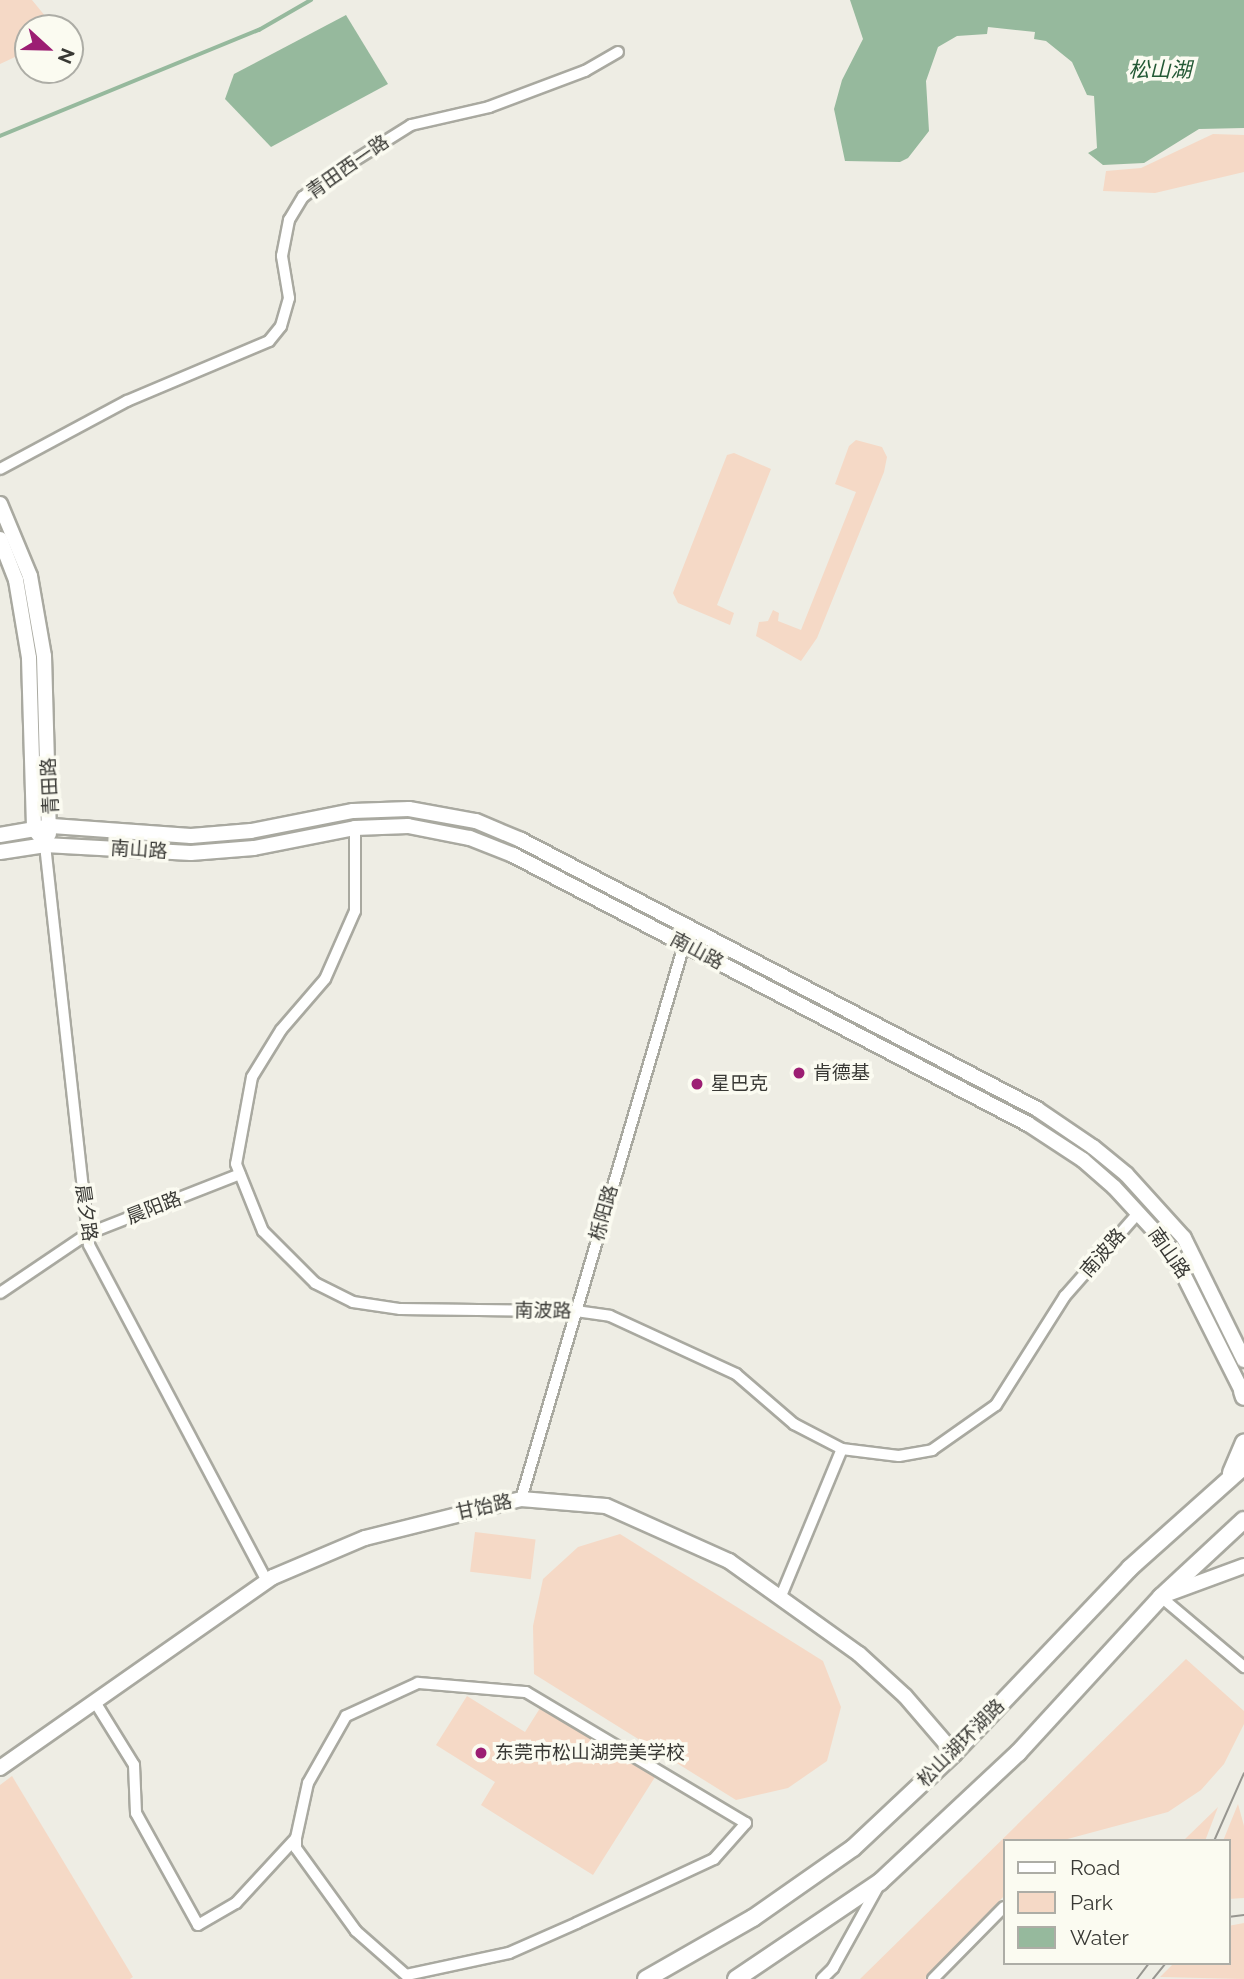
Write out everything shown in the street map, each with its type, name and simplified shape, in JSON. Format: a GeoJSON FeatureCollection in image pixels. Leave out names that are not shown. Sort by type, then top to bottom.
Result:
{"type":"FeatureCollection","features":[{"type":"Feature","properties":{"kind":"main road","name":"青田路"},"geometry":{"type":"LineString","coordinates":[[0,504],[30,576],[44,656],[52,826],[45,845]]}},
{"type":"Feature","properties":{"kind":"main road","name":"青田路"},"geometry":{"type":"LineString","coordinates":[[0,539],[16,580],[29,658],[34,829],[45,845]]}},
{"type":"Feature","properties":{"kind":"main road","name":"南山路"},"geometry":{"type":"LineString","coordinates":[[0,835],[52,826],[191,836],[251,831],[353,811],[409,809],[447,815],[520,839],[1037,1110],[1093,1147],[1126,1174],[1184,1238],[1244,1360]]}},
{"type":"Feature","properties":{"kind":"main road","name":"南山路"},"geometry":{"type":"LineString","coordinates":[[0,852],[45,845],[191,853],[254,848],[355,828],[408,826],[470,838],[513,855],[1028,1124],[1083,1160],[1139,1212],[1170,1248],[1189,1280],[1243,1394]]}},
{"type":"Feature","properties":{"kind":"main road"},"geometry":{"type":"LineString","coordinates":[[1223,1484],[1244,1443]]}},
{"type":"Feature","properties":{"kind":"main road","name":"松山湖环湖路"},"geometry":{"type":"LineString","coordinates":[[646,1979],[753,1918],[853,1848],[954,1754],[1130,1568],[1244,1466]]}},
{"type":"Feature","properties":{"kind":"main road","name":"甘饴路"},"geometry":{"type":"LineString","coordinates":[[0,1768],[267,1581],[365,1538],[521,1499],[583,1502],[629,1514],[706,1548],[781,1596],[859,1654],[905,1696],[954,1754]]}},
{"type":"Feature","properties":{"kind":"main road"},"geometry":{"type":"LineString","coordinates":[[736,1979],[880,1882],[1018,1753],[1161,1597],[1244,1520]]}},
{"type":"Feature","properties":{"kind":"main road"},"geometry":{"type":"LineString","coordinates":[[1161,1597],[1244,1566]]}},
{"type":"Feature","properties":{"kind":"street","name":"青田西一路"},"geometry":{"type":"LineString","coordinates":[[0,469],[127,401],[269,341],[288,306],[283,248],[293,212],[311,190],[364,153],[420,122],[489,107],[585,71],[618,52]]}},
{"type":"Feature","properties":{"kind":"street","name":"南波路"},"geometry":{"type":"LineString","coordinates":[[355,828],[355,911],[325,979],[281,1030],[253,1077],[236,1164],[263,1231],[315,1283],[353,1302],[400,1309],[576,1311],[610,1316],[736,1374],[793,1424],[842,1450],[899,1456],[932,1450],[963,1433],[996,1405],[1065,1296],[1139,1212]]}},
{"type":"Feature","properties":{"kind":"street","name":"晨夕路"},"geometry":{"type":"LineString","coordinates":[[45,845],[89,1245],[267,1581]]}},
{"type":"Feature","properties":{"kind":"street","name":"栎阳路"},"geometry":{"type":"LineString","coordinates":[[521,1499],[681,943],[689,928]]}},
{"type":"Feature","properties":{"kind":"street","name":"晨阳路"},"geometry":{"type":"LineString","coordinates":[[0,1293],[87,1234],[240,1174]]}},
{"type":"Feature","properties":{"kind":"street"},"geometry":{"type":"LineString","coordinates":[[781,1596],[842,1450]]}},
{"type":"Feature","properties":{"kind":"street"},"geometry":{"type":"LineString","coordinates":[[1161,1597],[1244,1667]]}},
{"type":"Feature","properties":{"kind":"street"},"geometry":{"type":"LineString","coordinates":[[418,1683],[526,1692],[746,1823],[713,1859],[509,1953],[406,1975],[397,1967],[356,1931],[296,1848],[296,1838],[307,1783],[346,1716],[418,1683]]}},
{"type":"Feature","properties":{"kind":"street"},"geometry":{"type":"LineString","coordinates":[[95,1702],[134,1765],[136,1813],[198,1925],[236,1903],[296,1838]]}},
{"type":"Feature","properties":{"kind":"street"},"geometry":{"type":"LineString","coordinates":[[822,1979],[833,1968],[880,1882]]}},
{"type":"Feature","properties":{"kind":"street"},"geometry":{"type":"LineString","coordinates":[[933,1979],[1002,1909]]}},
{"type":"Feature","properties":{"kind":"street"},"geometry":{"type":"LineString","coordinates":[[396,1979],[397,1967]]}},
{"type":"Feature","properties":{"kind":"green space"},"geometry":{"type":"Polygon","coordinates":[[[0,0],[32,0],[44,14],[14,14],[14,58],[0,64],[0,0]]]}},
{"type":"Feature","properties":{"kind":"green space"},"geometry":{"type":"Polygon","coordinates":[[[1213,134],[1244,135],[1244,172],[1155,193],[1103,191],[1106,171],[1141,168],[1213,134]]]}},
{"type":"Feature","properties":{"kind":"green space"},"geometry":{"type":"Polygon","coordinates":[[[856,440],[882,447],[887,457],[884,472],[817,638],[801,661],[756,636],[759,622],[768,621],[773,610],[779,613],[778,621],[801,630],[856,492],[835,484],[849,446],[856,440]]]}},
{"type":"Feature","properties":{"kind":"green space"},"geometry":{"type":"Polygon","coordinates":[[[734,453],[771,469],[717,605],[734,613],[730,625],[678,603],[673,593],[727,455],[734,453]]]}},
{"type":"Feature","properties":{"kind":"green space"},"geometry":{"type":"Polygon","coordinates":[[[475,1532],[536,1539],[531,1579],[470,1572],[475,1532]]]}},
{"type":"Feature","properties":{"kind":"green space"},"geometry":{"type":"Polygon","coordinates":[[[620,1534],[823,1661],[841,1707],[827,1761],[788,1788],[736,1800],[534,1674],[533,1626],[543,1579],[578,1547],[620,1534]]]}},
{"type":"Feature","properties":{"kind":"green space"},"geometry":{"type":"Polygon","coordinates":[[[1186,1659],[1244,1711],[1244,1724],[1224,1764],[1201,1790],[1168,1812],[1067,1839],[1003,1839],[1186,1659]]]}},
{"type":"Feature","properties":{"kind":"green space"},"geometry":{"type":"Polygon","coordinates":[[[467,1696],[525,1732],[542,1705],[655,1777],[593,1875],[481,1805],[495,1782],[436,1745],[467,1696]]]}},
{"type":"Feature","properties":{"kind":"green space"},"geometry":{"type":"Polygon","coordinates":[[[12,1776],[133,1977],[130,1979],[0,1979],[0,1785],[12,1776]]]}},
{"type":"Feature","properties":{"kind":"green space"},"geometry":{"type":"Polygon","coordinates":[[[1238,1804],[1244,1826],[1244,1898],[1230,1899],[1230,1839],[1224,1839],[1238,1804]]]}},
{"type":"Feature","properties":{"kind":"green space"},"geometry":{"type":"Polygon","coordinates":[[[1218,1807],[1206,1839],[1185,1839],[1218,1807]]]}},
{"type":"Feature","properties":{"kind":"green space"},"geometry":{"type":"Polygon","coordinates":[[[1002,1840],[1002,1898],[925,1979],[860,1979],[1002,1840]]]}},
{"type":"Feature","properties":{"kind":"green space"},"geometry":{"type":"Polygon","coordinates":[[[1244,1923],[1244,1979],[1160,1977],[1172,1965],[1230,1965],[1230,1926],[1244,1923]]]}},
{"type":"Feature","properties":{"kind":"water","name":"松山湖"},"geometry":{"type":"Polygon","coordinates":[[[850,0],[1244,0],[1244,128],[1199,129],[1144,163],[1103,165],[1088,153],[1097,148],[1094,96],[1087,95],[1072,62],[1046,41],[1034,39],[1035,32],[988,27],[987,34],[957,36],[938,47],[926,81],[929,131],[908,158],[900,162],[845,161],[834,109],[842,80],[863,39],[850,0]]]}},
{"type":"Feature","properties":{"kind":"water"},"geometry":{"type":"Polygon","coordinates":[[[346,15],[388,84],[271,147],[225,99],[234,74],[346,15]]]}},
{"type":"Feature","properties":{"kind":"waterway"},"geometry":{"type":"LineString","coordinates":[[0,136],[259,30],[311,0]]}},
{"type":"Feature","properties":{"kind":"tram line"},"geometry":{"type":"LineString","coordinates":[[1215,1839],[1244,1773]]}},
{"type":"Feature","properties":{"kind":"tram line"},"geometry":{"type":"LineString","coordinates":[[1230,1917],[1244,1915]]}},
{"type":"Feature","properties":{"kind":"tram line"},"geometry":{"type":"LineString","coordinates":[[1137,1979],[1148,1965]]}},
{"type":"Feature","properties":{"kind":"tram line"},"geometry":{"type":"LineString","coordinates":[[1153,1979],[1164,1965]]}},
{"type":"Feature","properties":{"kind":"place","name":"肯德基"},"geometry":{"type":"Point","coordinates":[799,1073]}},
{"type":"Feature","properties":{"kind":"place","name":"星巴克"},"geometry":{"type":"Point","coordinates":[697,1084]}},
{"type":"Feature","properties":{"kind":"place","name":"东莞市松山湖莞美学校"},"geometry":{"type":"Point","coordinates":[481,1753]}}]}
